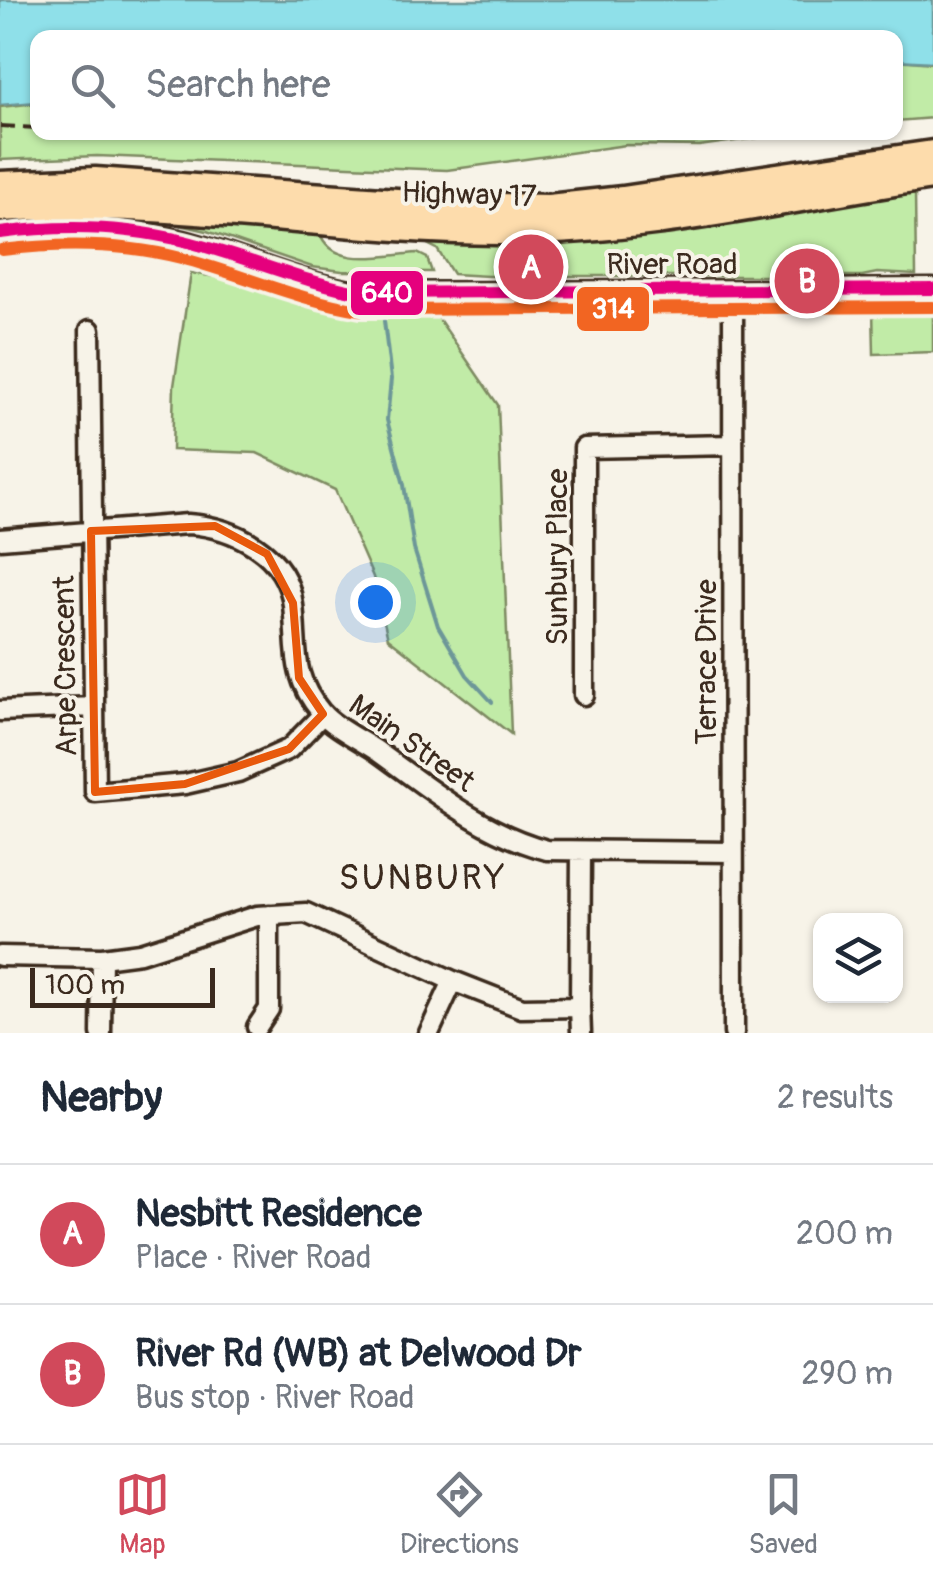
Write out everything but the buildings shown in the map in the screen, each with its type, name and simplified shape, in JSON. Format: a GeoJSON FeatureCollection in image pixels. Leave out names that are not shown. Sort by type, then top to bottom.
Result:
{"type":"FeatureCollection","features":[{"type":"Feature","properties":{"kind":"highway","name":"Highway 17"},"geometry":{"type":"LineString","coordinates":[[0,186],[95,182],[358,211],[549,209],[933,154]]}},
{"type":"Feature","properties":{"kind":"highway","name":"Highway 17"},"geometry":{"type":"LineString","coordinates":[[358,211],[468,230],[567,228],[623,223],[933,175]]}},
{"type":"Feature","properties":{"kind":"highway","name":"Highway 17"},"geometry":{"type":"LineString","coordinates":[[0,207],[99,203],[292,206]]}},
{"type":"Feature","properties":{"kind":"street","name":"River Road"},"geometry":{"type":"LineString","coordinates":[[0,234],[102,229],[150,234],[226,254],[304,282],[362,293],[933,289]]}},
{"type":"Feature","properties":{"kind":"street","name":"Terrace Drive"},"geometry":{"type":"LineString","coordinates":[[733,291],[734,1033]]}},
{"type":"Feature","properties":{"kind":"street","name":"Arpe Crescent"},"geometry":{"type":"LineString","coordinates":[[90,330],[96,792],[185,784],[238,772],[289,750],[322,714]]}},
{"type":"Feature","properties":{"kind":"street","name":"Sunbury Place"},"geometry":{"type":"LineString","coordinates":[[584,695],[584,448],[733,444]]}},
{"type":"Feature","properties":{"kind":"street","name":"Main Street"},"geometry":{"type":"LineString","coordinates":[[0,538],[188,524],[215,526],[266,554],[282,574],[292,603],[298,678],[322,714],[492,829],[517,842],[546,850],[733,852]]}},
{"type":"Feature","properties":{"kind":"street"},"geometry":{"type":"LineString","coordinates":[[0,711],[92,707]]}},
{"type":"Feature","properties":{"kind":"street"},"geometry":{"type":"LineString","coordinates":[[582,852],[582,1033]]}},
{"type":"Feature","properties":{"kind":"street"},"geometry":{"type":"LineString","coordinates":[[0,956],[102,958],[140,952],[257,916],[306,913],[453,981],[522,1008],[580,1007]]}},
{"type":"Feature","properties":{"kind":"street"},"geometry":{"type":"LineString","coordinates":[[257,1027],[269,1009],[269,915]]}},
{"type":"Feature","properties":{"kind":"street"},"geometry":{"type":"LineString","coordinates":[[101,1033],[102,958]]}},
{"type":"Feature","properties":{"kind":"street"},"geometry":{"type":"LineString","coordinates":[[428,1033],[453,981]]}},
{"type":"Feature","properties":{"kind":"highlighted area"},"geometry":{"type":"Polygon","coordinates":[[[215,526],[267,554],[293,603],[299,678],[323,714],[289,749],[185,784],[95,792],[91,531],[215,526]]]}},
{"type":"Feature","properties":{"kind":"green space"},"geometry":{"type":"Polygon","coordinates":[[[903,61],[933,63],[933,118],[903,120],[903,61]]]}},
{"type":"Feature","properties":{"kind":"green space"},"geometry":{"type":"Polygon","coordinates":[[[30,104],[30,140],[743,140],[699,146],[626,145],[447,170],[97,156],[0,160],[0,107],[30,104]]]}},
{"type":"Feature","properties":{"kind":"green space"},"geometry":{"type":"Polygon","coordinates":[[[915,192],[916,275],[453,274],[437,249],[425,243],[565,242],[915,192]]]}},
{"type":"Feature","properties":{"kind":"green space"},"geometry":{"type":"Polygon","coordinates":[[[158,220],[319,231],[326,243],[347,256],[417,253],[427,258],[432,272],[312,267],[207,231],[158,220]]]}},
{"type":"Feature","properties":{"kind":"green space"},"geometry":{"type":"Polygon","coordinates":[[[191,273],[434,312],[498,405],[511,734],[388,638],[373,577],[335,490],[257,453],[172,450],[174,386],[191,273]]]}},
{"type":"Feature","properties":{"kind":"green space"},"geometry":{"type":"Polygon","coordinates":[[[933,307],[933,352],[874,354],[873,308],[933,307]]]}},
{"type":"Feature","properties":{"kind":"water"},"geometry":{"type":"Polygon","coordinates":[[[0,0],[933,0],[933,62],[903,60],[903,30],[30,30],[30,103],[0,105],[0,0]]]}},
{"type":"Feature","properties":{"kind":"waterway"},"geometry":{"type":"LineString","coordinates":[[384,321],[391,379],[387,420],[404,485],[414,549],[438,626],[467,675],[492,702]]}},
{"type":"Feature","properties":{"kind":"railway"},"geometry":{"type":"LineString","coordinates":[[0,126],[30,128]]}},
{"type":"Feature","properties":{"kind":"transit line","name":"640"},"geometry":{"type":"LineString","coordinates":[[0,233],[92,228],[139,232],[206,247],[362,293],[933,289]]}},
{"type":"Feature","properties":{"kind":"transit line","name":"314"},"geometry":{"type":"LineString","coordinates":[[2,250],[47,246],[137,249],[360,310],[933,307]]}},
{"type":"Feature","properties":{"kind":"place","name":"Nesbitt Residence"},"geometry":{"type":"Point","coordinates":[531,267]}},
{"type":"Feature","properties":{"kind":"place","name":"River Rd (WB) at Delwood Dr"},"geometry":{"type":"Point","coordinates":[807,281]}},
{"type":"Feature","properties":{"kind":"district","name":"SUNBURY"},"geometry":{"type":"Point","coordinates":[423,877]}}]}
